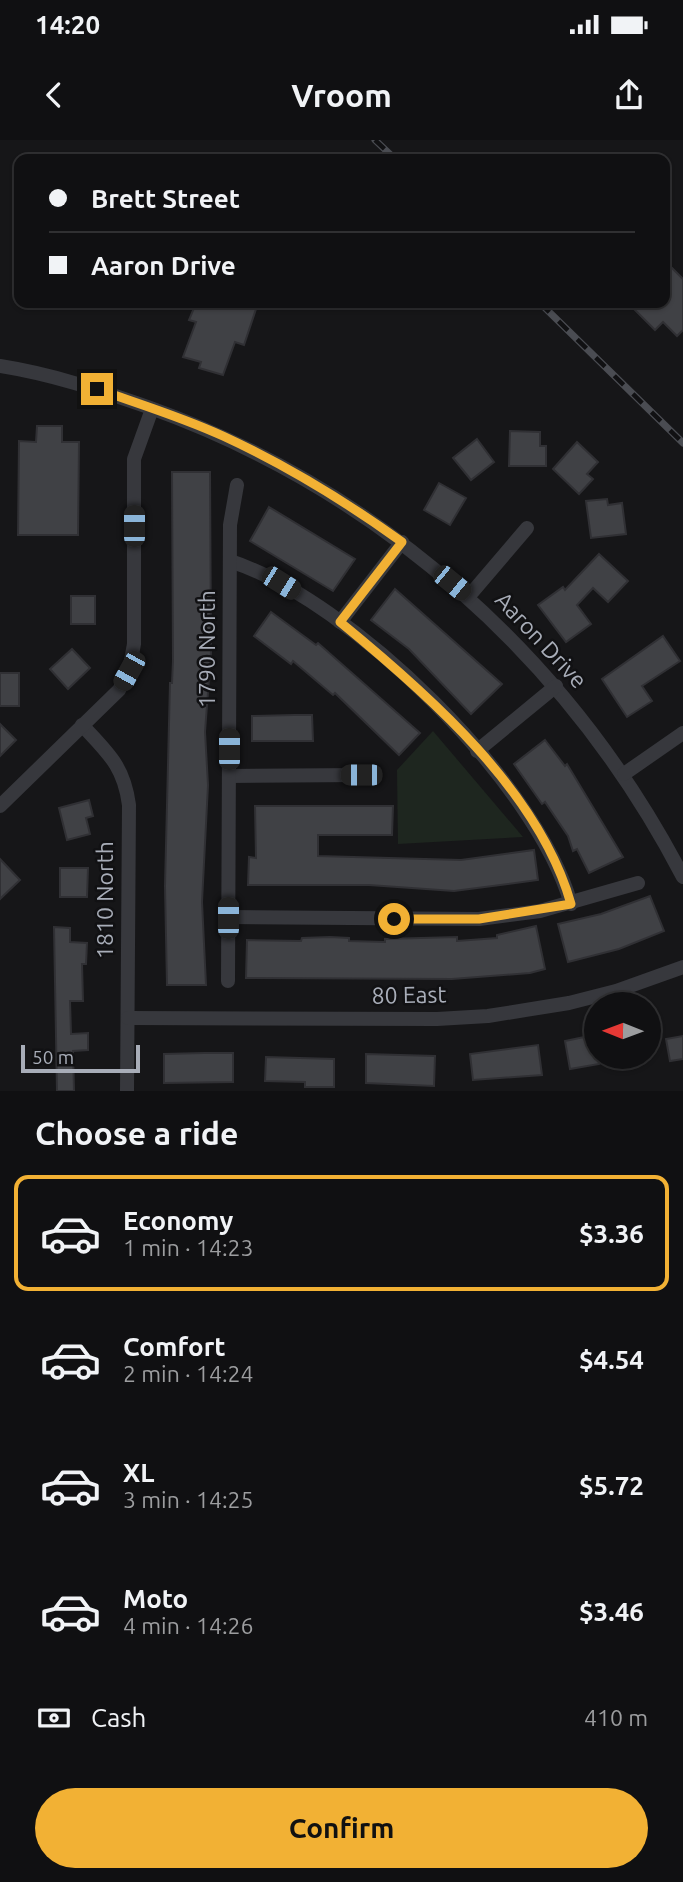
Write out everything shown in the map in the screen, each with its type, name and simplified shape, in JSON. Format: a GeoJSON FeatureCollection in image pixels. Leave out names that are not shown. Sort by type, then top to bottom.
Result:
{"type":"FeatureCollection","features":[{"type":"Feature","properties":{"kind":"street","name":"Aaron Drive"},"geometry":{"type":"LineString","coordinates":[[0,366],[97,389],[222,435],[286,467],[402,542],[468,596],[556,686],[624,774],[683,877]]}},
{"type":"Feature","properties":{"kind":"street"},"geometry":{"type":"LineString","coordinates":[[0,806],[119,690],[129,671],[134,644],[134,459],[152,409]]}},
{"type":"Feature","properties":{"kind":"street","name":"1790 North"},"geometry":{"type":"LineString","coordinates":[[228,981],[230,561],[232,505],[237,485]]}},
{"type":"Feature","properties":{"kind":"street"},"geometry":{"type":"LineString","coordinates":[[468,596],[527,528]]}},
{"type":"Feature","properties":{"kind":"street"},"geometry":{"type":"LineString","coordinates":[[340,622],[402,542]]}},
{"type":"Feature","properties":{"kind":"street"},"geometry":{"type":"LineString","coordinates":[[230,561],[262,571],[340,622],[389,662],[478,751],[544,839],[564,880],[571,904]]}},
{"type":"Feature","properties":{"kind":"street"},"geometry":{"type":"LineString","coordinates":[[478,751],[556,686]]}},
{"type":"Feature","properties":{"kind":"street","name":"1810 North"},"geometry":{"type":"LineString","coordinates":[[82,726],[116,762],[125,782],[128,806],[127,1091]]}},
{"type":"Feature","properties":{"kind":"street"},"geometry":{"type":"LineString","coordinates":[[624,774],[683,733]]}},
{"type":"Feature","properties":{"kind":"street"},"geometry":{"type":"LineString","coordinates":[[229,776],[361,775]]}},
{"type":"Feature","properties":{"kind":"street"},"geometry":{"type":"LineString","coordinates":[[228,918],[479,919],[571,904],[638,883]]}},
{"type":"Feature","properties":{"kind":"street","name":"80 East"},"geometry":{"type":"LineString","coordinates":[[128,1018],[436,1019],[488,1016],[569,1003],[616,991],[683,967]]}},
{"type":"Feature","properties":{"kind":"shaded area"},"geometry":{"type":"Polygon","coordinates":[[[433,731],[523,837],[398,844],[397,770],[433,731]]]}},
{"type":"Feature","properties":{"kind":"building"},"geometry":{"type":"Polygon","coordinates":[[[670,266],[683,279],[683,330],[677,336],[663,322],[655,330],[633,308],[670,308],[670,266]]]}},
{"type":"Feature","properties":{"kind":"building"},"geometry":{"type":"Polygon","coordinates":[[[194,308],[256,308],[244,345],[235,342],[223,375],[199,368],[201,362],[183,357],[196,322],[189,320],[194,308]]]}},
{"type":"Feature","properties":{"kind":"building"},"geometry":{"type":"Polygon","coordinates":[[[37,426],[62,426],[62,442],[79,442],[78,535],[18,535],[19,441],[36,442],[37,426]]]}},
{"type":"Feature","properties":{"kind":"building"},"geometry":{"type":"Polygon","coordinates":[[[510,431],[540,432],[540,446],[546,446],[546,466],[509,466],[510,431]]]}},
{"type":"Feature","properties":{"kind":"building"},"geometry":{"type":"Polygon","coordinates":[[[477,439],[494,462],[471,480],[453,458],[477,439]]]}},
{"type":"Feature","properties":{"kind":"building"},"geometry":{"type":"Polygon","coordinates":[[[577,442],[598,462],[587,474],[593,479],[579,494],[553,469],[577,442]]]}},
{"type":"Feature","properties":{"kind":"building"},"geometry":{"type":"Polygon","coordinates":[[[172,472],[210,472],[211,652],[205,732],[208,785],[202,902],[206,985],[167,985],[165,886],[170,683],[173,661],[172,472]]]}},
{"type":"Feature","properties":{"kind":"building"},"geometry":{"type":"Polygon","coordinates":[[[439,483],[466,498],[450,525],[424,510],[439,483]]]}},
{"type":"Feature","properties":{"kind":"building"},"geometry":{"type":"Polygon","coordinates":[[[607,499],[608,505],[622,503],[626,534],[591,538],[586,501],[607,499]]]}},
{"type":"Feature","properties":{"kind":"building"},"geometry":{"type":"Polygon","coordinates":[[[269,507],[355,559],[333,591],[250,541],[269,507]]]}},
{"type":"Feature","properties":{"kind":"building"},"geometry":{"type":"Polygon","coordinates":[[[599,554],[628,581],[608,602],[593,588],[577,605],[591,624],[566,642],[538,605],[563,587],[565,590],[599,554]]]}},
{"type":"Feature","properties":{"kind":"building"},"geometry":{"type":"Polygon","coordinates":[[[395,589],[502,684],[471,714],[409,649],[371,620],[395,589]]]}},
{"type":"Feature","properties":{"kind":"building"},"geometry":{"type":"Polygon","coordinates":[[[71,596],[95,596],[95,624],[71,624],[71,596]]]}},
{"type":"Feature","properties":{"kind":"building"},"geometry":{"type":"Polygon","coordinates":[[[271,612],[316,645],[318,643],[420,733],[399,755],[335,693],[333,695],[293,661],[291,664],[254,636],[271,612]]]}},
{"type":"Feature","properties":{"kind":"building"},"geometry":{"type":"Polygon","coordinates":[[[663,636],[680,661],[642,686],[652,701],[627,717],[602,679],[663,636]]]}},
{"type":"Feature","properties":{"kind":"building"},"geometry":{"type":"Polygon","coordinates":[[[72,649],[90,668],[68,689],[50,669],[72,649]]]}},
{"type":"Feature","properties":{"kind":"building"},"geometry":{"type":"Polygon","coordinates":[[[0,673],[19,673],[19,706],[0,706],[0,673]]]}},
{"type":"Feature","properties":{"kind":"building"},"geometry":{"type":"Polygon","coordinates":[[[312,715],[313,741],[252,741],[252,716],[312,715]]]}},
{"type":"Feature","properties":{"kind":"building"},"geometry":{"type":"Polygon","coordinates":[[[0,724],[16,740],[0,756],[0,724]]]}},
{"type":"Feature","properties":{"kind":"building"},"geometry":{"type":"Polygon","coordinates":[[[545,740],[565,766],[567,764],[623,857],[589,873],[577,849],[573,851],[568,836],[545,802],[542,804],[514,764],[545,740]]]}},
{"type":"Feature","properties":{"kind":"building"},"geometry":{"type":"Polygon","coordinates":[[[89,800],[93,816],[86,818],[90,834],[67,840],[59,808],[89,800]]]}},
{"type":"Feature","properties":{"kind":"building"},"geometry":{"type":"Polygon","coordinates":[[[255,806],[393,806],[392,835],[318,835],[318,856],[461,860],[534,850],[538,880],[454,891],[369,885],[248,885],[249,857],[256,858],[255,806]]]}},
{"type":"Feature","properties":{"kind":"building"},"geometry":{"type":"Polygon","coordinates":[[[0,859],[20,880],[0,899],[0,859]]]}},
{"type":"Feature","properties":{"kind":"building"},"geometry":{"type":"Polygon","coordinates":[[[60,868],[88,868],[87,897],[60,897],[60,868]]]}},
{"type":"Feature","properties":{"kind":"building"},"geometry":{"type":"Polygon","coordinates":[[[650,896],[664,931],[619,949],[568,962],[558,924],[601,914],[650,896]]]}},
{"type":"Feature","properties":{"kind":"building"},"geometry":{"type":"Polygon","coordinates":[[[536,926],[545,969],[530,973],[452,979],[246,978],[247,940],[301,941],[302,938],[330,937],[349,938],[349,941],[385,942],[385,939],[457,937],[457,941],[497,938],[497,935],[536,926]]]}},
{"type":"Feature","properties":{"kind":"building"},"geometry":{"type":"Polygon","coordinates":[[[54,927],[70,928],[70,942],[87,943],[86,964],[82,964],[83,1001],[70,1001],[71,1034],[88,1033],[88,1050],[73,1051],[74,1091],[57,1091],[54,927]]]}},
{"type":"Feature","properties":{"kind":"building"},"geometry":{"type":"Polygon","coordinates":[[[683,1036],[683,1059],[670,1061],[666,1039],[683,1036]]]}},
{"type":"Feature","properties":{"kind":"building"},"geometry":{"type":"Polygon","coordinates":[[[584,1037],[584,1067],[570,1069],[565,1041],[584,1037]]]}},
{"type":"Feature","properties":{"kind":"building"},"geometry":{"type":"Polygon","coordinates":[[[538,1045],[542,1075],[473,1080],[470,1054],[538,1045]]]}},
{"type":"Feature","properties":{"kind":"building"},"geometry":{"type":"Polygon","coordinates":[[[233,1053],[233,1082],[164,1083],[164,1054],[233,1053]]]}},
{"type":"Feature","properties":{"kind":"building"},"geometry":{"type":"Polygon","coordinates":[[[366,1054],[435,1056],[434,1086],[366,1083],[366,1054]]]}},
{"type":"Feature","properties":{"kind":"building"},"geometry":{"type":"Polygon","coordinates":[[[266,1057],[334,1059],[334,1087],[305,1087],[305,1082],[265,1081],[266,1057]]]}},
{"type":"Feature","properties":{"kind":"railway"},"geometry":{"type":"LineString","coordinates":[[375,140],[390,154]]}},
{"type":"Feature","properties":{"kind":"railway"},"geometry":{"type":"LineString","coordinates":[[545,308],[683,443]]}},
{"type":"Feature","properties":{"kind":"route"},"geometry":{"type":"LineString","coordinates":[[97,389],[222,435],[286,467],[327,491],[402,542],[340,622],[389,662],[438,708],[478,751],[544,839],[564,880],[571,904],[479,919],[394,919]]}}]}
